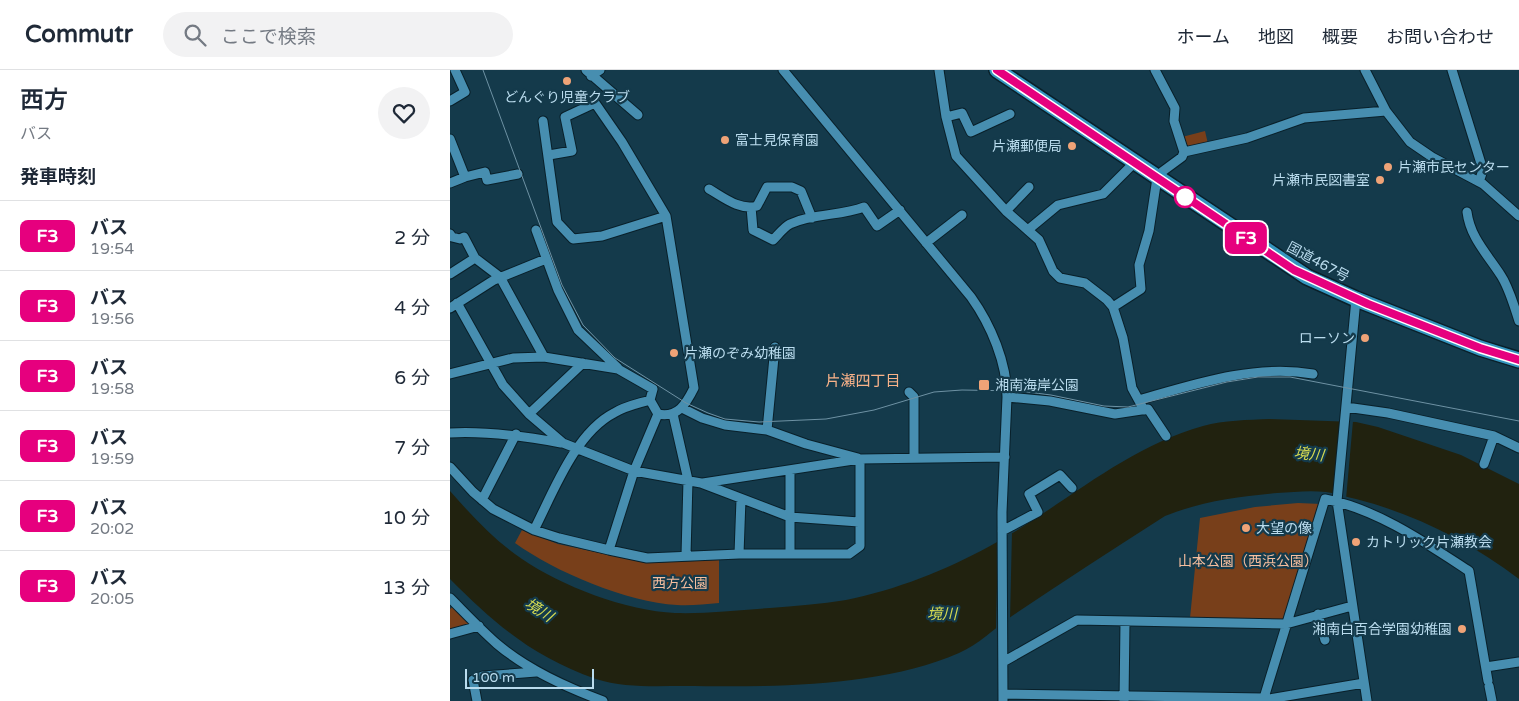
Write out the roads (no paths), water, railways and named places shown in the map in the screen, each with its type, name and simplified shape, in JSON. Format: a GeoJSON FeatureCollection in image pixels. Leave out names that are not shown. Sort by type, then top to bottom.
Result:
{"type":"FeatureCollection","features":[{"type":"Feature","properties":{"kind":"highway","name":"国道467号"},"geometry":{"type":"LineString","coordinates":[[1000,71],[1294,270],[1356,299],[1480,348],[1519,360]]}},
{"type":"Feature","properties":{"kind":"street"},"geometry":{"type":"LineString","coordinates":[[450,101],[465,92],[455,70]]}},
{"type":"Feature","properties":{"kind":"street"},"geometry":{"type":"LineString","coordinates":[[588,73],[600,70]]}},
{"type":"Feature","properties":{"kind":"street"},"geometry":{"type":"LineString","coordinates":[[783,70],[971,297],[984,317],[1001,359],[1007,397],[1002,535],[1003,698],[1263,700],[1364,683]]}},
{"type":"Feature","properties":{"kind":"street"},"geometry":{"type":"LineString","coordinates":[[939,70],[946,117],[956,156],[1006,211],[1029,229],[1039,240],[1053,271],[1060,278],[1084,283],[1107,300],[1113,308],[1123,338],[1131,384],[1144,410]]}},
{"type":"Feature","properties":{"kind":"street"},"geometry":{"type":"LineString","coordinates":[[1113,308],[1141,289],[1139,265],[1149,231],[1157,178],[1163,171],[1182,158],[1184,152],[1174,121],[1175,108],[1156,70]]}},
{"type":"Feature","properties":{"kind":"street"},"geometry":{"type":"LineString","coordinates":[[1365,70],[1386,111],[1399,130],[1419,149],[1479,182],[1519,216]]}},
{"type":"Feature","properties":{"kind":"street"},"geometry":{"type":"LineString","coordinates":[[1452,70],[1482,170],[1479,182]]}},
{"type":"Feature","properties":{"kind":"street"},"geometry":{"type":"LineString","coordinates":[[588,73],[604,84],[638,115]]}},
{"type":"Feature","properties":{"kind":"street"},"geometry":{"type":"LineString","coordinates":[[548,155],[572,151],[565,117],[595,103],[622,142],[666,216],[694,388],[682,408],[673,414],[658,414]]}},
{"type":"Feature","properties":{"kind":"street"},"geometry":{"type":"LineString","coordinates":[[1184,152],[1247,138],[1304,118],[1386,111]]}},
{"type":"Feature","properties":{"kind":"street"},"geometry":{"type":"LineString","coordinates":[[946,117],[962,113],[971,132],[1010,114]]}},
{"type":"Feature","properties":{"kind":"street"},"geometry":{"type":"LineString","coordinates":[[543,121],[557,222],[573,239],[602,236],[666,216]]}},
{"type":"Feature","properties":{"kind":"street"},"geometry":{"type":"LineString","coordinates":[[450,140],[465,177]]}},
{"type":"Feature","properties":{"kind":"street"},"geometry":{"type":"LineString","coordinates":[[1029,229],[1058,205],[1103,194],[1134,163]]}},
{"type":"Feature","properties":{"kind":"street"},"geometry":{"type":"LineString","coordinates":[[450,183],[484,172],[487,180],[518,174]]}},
{"type":"Feature","properties":{"kind":"street"},"geometry":{"type":"LineString","coordinates":[[1326,181],[1355,180]]}},
{"type":"Feature","properties":{"kind":"street"},"geometry":{"type":"LineString","coordinates":[[709,189],[730,203],[751,207],[757,206],[767,187],[792,187],[804,194],[812,218]]}},
{"type":"Feature","properties":{"kind":"street"},"geometry":{"type":"LineString","coordinates":[[1006,211],[1030,187]]}},
{"type":"Feature","properties":{"kind":"street"},"geometry":{"type":"LineString","coordinates":[[751,207],[753,230],[773,240],[789,224],[812,218],[851,212],[864,207],[877,226],[900,210]]}},
{"type":"Feature","properties":{"kind":"street"},"geometry":{"type":"LineString","coordinates":[[1467,212],[1471,230],[1486,256],[1502,275],[1519,322]]}},
{"type":"Feature","properties":{"kind":"street"},"geometry":{"type":"LineString","coordinates":[[926,243],[962,214]]}},
{"type":"Feature","properties":{"kind":"street"},"geometry":{"type":"LineString","coordinates":[[536,230],[558,290],[578,330],[618,368],[653,389],[650,400],[658,414]]}},
{"type":"Feature","properties":{"kind":"street"},"geometry":{"type":"LineString","coordinates":[[450,234],[452,237],[460,239],[464,237],[475,258],[500,277],[544,357]]}},
{"type":"Feature","properties":{"kind":"street"},"geometry":{"type":"LineString","coordinates":[[450,274],[475,258]]}},
{"type":"Feature","properties":{"kind":"street"},"geometry":{"type":"LineString","coordinates":[[546,259],[500,277],[454,306],[503,384],[529,414],[563,443],[576,450],[634,471],[701,483],[790,517],[859,522]]}},
{"type":"Feature","properties":{"kind":"street"},"geometry":{"type":"LineString","coordinates":[[1356,299],[1340,501],[1352,606],[1367,701]]}},
{"type":"Feature","properties":{"kind":"street"},"geometry":{"type":"LineString","coordinates":[[767,430],[775,347]]}},
{"type":"Feature","properties":{"kind":"street"},"geometry":{"type":"LineString","coordinates":[[450,374],[490,362],[513,358],[544,357],[618,368]]}},
{"type":"Feature","properties":{"kind":"street"},"geometry":{"type":"LineString","coordinates":[[529,414],[583,364]]}},
{"type":"Feature","properties":{"kind":"street"},"geometry":{"type":"LineString","coordinates":[[1139,400],[1241,374],[1294,371],[1313,374]]}},
{"type":"Feature","properties":{"kind":"street"},"geometry":{"type":"LineString","coordinates":[[909,392],[914,397],[914,458]]}},
{"type":"Feature","properties":{"kind":"street"},"geometry":{"type":"LineString","coordinates":[[1007,397],[1043,400],[1115,414],[1150,409],[1166,436]]}},
{"type":"Feature","properties":{"kind":"street"},"geometry":{"type":"LineString","coordinates":[[534,530],[576,450],[611,414],[626,407],[650,400]]}},
{"type":"Feature","properties":{"kind":"street"},"geometry":{"type":"LineString","coordinates":[[1346,407],[1397,415],[1494,436],[1519,448]]}},
{"type":"Feature","properties":{"kind":"street"},"geometry":{"type":"LineString","coordinates":[[682,408],[702,418],[725,425],[767,430],[797,442],[860,459]]}},
{"type":"Feature","properties":{"kind":"street"},"geometry":{"type":"LineString","coordinates":[[609,550],[634,471],[658,414]]}},
{"type":"Feature","properties":{"kind":"street"},"geometry":{"type":"LineString","coordinates":[[673,414],[688,480],[686,555]]}},
{"type":"Feature","properties":{"kind":"street"},"geometry":{"type":"LineString","coordinates":[[450,433],[479,431],[516,434],[563,443]]}},
{"type":"Feature","properties":{"kind":"street"},"geometry":{"type":"LineString","coordinates":[[482,500],[516,434]]}},
{"type":"Feature","properties":{"kind":"street"},"geometry":{"type":"LineString","coordinates":[[1484,464],[1494,436]]}},
{"type":"Feature","properties":{"kind":"street"},"geometry":{"type":"LineString","coordinates":[[701,483],[860,459],[1005,457]]}},
{"type":"Feature","properties":{"kind":"street"},"geometry":{"type":"LineString","coordinates":[[450,467],[493,509],[534,530],[559,538],[647,558],[686,555],[854,553],[860,546],[860,459]]}},
{"type":"Feature","properties":{"kind":"street"},"geometry":{"type":"LineString","coordinates":[[790,470],[790,554]]}},
{"type":"Feature","properties":{"kind":"street"},"geometry":{"type":"LineString","coordinates":[[1002,535],[1038,512],[1029,494],[1060,475],[1072,488]]}},
{"type":"Feature","properties":{"kind":"street"},"geometry":{"type":"LineString","coordinates":[[739,554],[741,499]]}},
{"type":"Feature","properties":{"kind":"street"},"geometry":{"type":"LineString","coordinates":[[1263,700],[1325,499],[1340,501],[1380,513]]}},
{"type":"Feature","properties":{"kind":"street"},"geometry":{"type":"LineString","coordinates":[[1340,501],[1404,531],[1469,570],[1492,701]]}},
{"type":"Feature","properties":{"kind":"street"},"geometry":{"type":"LineString","coordinates":[[450,598],[497,644],[538,672],[603,701]]}},
{"type":"Feature","properties":{"kind":"street"},"geometry":{"type":"LineString","coordinates":[[1003,662],[1076,620],[1286,624],[1352,606]]}},
{"type":"Feature","properties":{"kind":"street"},"geometry":{"type":"LineString","coordinates":[[1318,614],[1325,640]]}},
{"type":"Feature","properties":{"kind":"street"},"geometry":{"type":"LineString","coordinates":[[1124,699],[1125,622]]}},
{"type":"Feature","properties":{"kind":"street"},"geometry":{"type":"LineString","coordinates":[[450,634],[479,626]]}},
{"type":"Feature","properties":{"kind":"street"},"geometry":{"type":"LineString","coordinates":[[1486,668],[1519,662]]}},
{"type":"Feature","properties":{"kind":"street"},"geometry":{"type":"LineString","coordinates":[[477,701],[474,680],[483,676],[538,672]]}},
{"type":"Feature","properties":{"kind":"water","name":"境川"},"geometry":{"type":"Polygon","coordinates":[[[1270,419],[1356,422],[1378,427],[1461,455],[1519,484],[1519,579],[1461,541],[1421,521],[1378,505],[1320,491],[1248,496],[1206,503],[1165,516],[1031,603],[973,646],[928,665],[860,679],[824,683],[752,686],[651,686],[606,682],[553,661],[534,650],[500,625],[450,579],[450,491],[493,536],[522,559],[556,579],[595,595],[636,608],[675,613],[722,612],[846,600],[902,585],[973,555],[1017,531],[1119,464],[1174,436],[1203,426],[1219,423],[1270,419]]]}},
{"type":"Feature","properties":{"kind":"tram line"},"geometry":{"type":"LineString","coordinates":[[483,70],[562,285],[583,325],[615,358],[686,403],[725,419],[759,422],[826,419],[874,410],[934,392],[962,390],[1020,391],[1051,395],[1104,406],[1128,407],[1227,382],[1258,377],[1290,377],[1519,421]]}},
{"type":"Feature","properties":{"kind":"place","name":"どんぐり児童クラブ"},"geometry":{"type":"Point","coordinates":[567,81]}},
{"type":"Feature","properties":{"kind":"place","name":"富士見保育園"},"geometry":{"type":"Point","coordinates":[725,140]}},
{"type":"Feature","properties":{"kind":"place","name":"片瀬郵便局"},"geometry":{"type":"Point","coordinates":[1072,146]}},
{"type":"Feature","properties":{"kind":"place","name":"片瀬市民センター"},"geometry":{"type":"Point","coordinates":[1388,167]}},
{"type":"Feature","properties":{"kind":"place","name":"片瀬市民図書室"},"geometry":{"type":"Point","coordinates":[1380,180]}},
{"type":"Feature","properties":{"kind":"place","name":"ローソン"},"geometry":{"type":"Point","coordinates":[1365,338]}},
{"type":"Feature","properties":{"kind":"place","name":"片瀬のぞみ幼稚園"},"geometry":{"type":"Point","coordinates":[674,353]}},
{"type":"Feature","properties":{"kind":"place","name":"湘南海岸公園"},"geometry":{"type":"Point","coordinates":[984,385]}},
{"type":"Feature","properties":{"kind":"place","name":"大望の像"},"geometry":{"type":"Point","coordinates":[1246,528]}},
{"type":"Feature","properties":{"kind":"place","name":"カトリック片瀬教会"},"geometry":{"type":"Point","coordinates":[1356,542]}},
{"type":"Feature","properties":{"kind":"place","name":"湘南白百合学園幼稚園"},"geometry":{"type":"Point","coordinates":[1462,629]}},
{"type":"Feature","properties":{"kind":"district","name":"片瀬四丁目"},"geometry":{"type":"Point","coordinates":[863,381]}},
{"type":"Feature","properties":{"kind":"park label","name":"山本公園（西浜公園）"},"geometry":{"type":"Point","coordinates":[1248,561]}},
{"type":"Feature","properties":{"kind":"park label","name":"西方公園"},"geometry":{"type":"Point","coordinates":[680,583]}}]}
